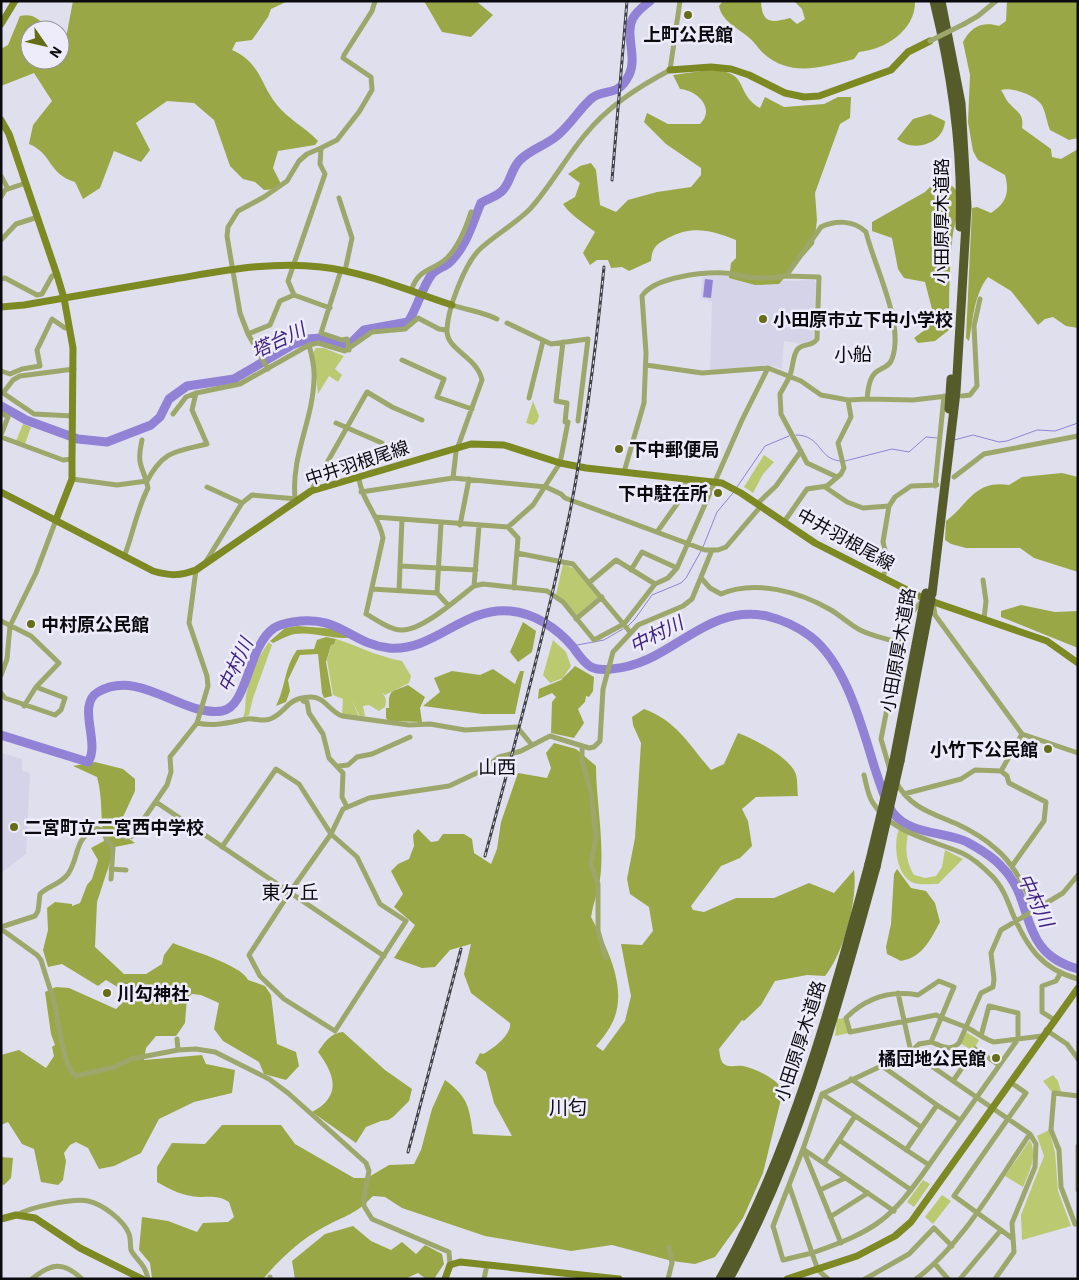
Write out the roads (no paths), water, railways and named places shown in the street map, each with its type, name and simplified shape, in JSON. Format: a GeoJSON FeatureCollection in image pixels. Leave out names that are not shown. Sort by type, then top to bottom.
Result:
{"type":"FeatureCollection","features":[{"type":"Feature","properties":{"kind":"highway","name":"小田原厚木道路"},"geometry":{"type":"LineString","coordinates":[[929,597],[950,392],[960,208],[954,102],[934,1]]}},
{"type":"Feature","properties":{"kind":"highway","name":"小田原厚木道路"},"geometry":{"type":"LineString","coordinates":[[729,1279],[794,1133],[829,1030],[897,761],[929,597],[956,392],[967,207],[961,102],[941,1]]}},
{"type":"Feature","properties":{"kind":"highway","name":"小田原厚木道路"},"geometry":{"type":"LineString","coordinates":[[720,1279],[766,1184],[804,1084],[872,865]]}},
{"type":"Feature","properties":{"kind":"street"},"geometry":{"type":"LineString","coordinates":[[1,24],[15,1]]}},
{"type":"Feature","properties":{"kind":"street"},"geometry":{"type":"LineString","coordinates":[[268,370],[248,334],[240,312],[227,236],[228,226],[238,211],[264,197],[286,181],[299,161],[307,154],[336,140],[359,112],[372,90],[371,77],[343,58],[372,11],[375,1]]}},
{"type":"Feature","properties":{"kind":"street"},"geometry":{"type":"LineString","coordinates":[[670,70],[680,1]]}},
{"type":"Feature","properties":{"kind":"street"},"geometry":{"type":"LineString","coordinates":[[453,478],[454,461],[481,384],[480,374],[475,363],[452,344],[446,330],[452,305],[476,253],[529,210],[590,130],[638,87],[670,70],[711,67],[731,69],[749,75],[785,93],[811,97],[828,94],[886,72],[895,66],[908,52],[978,16],[996,1]]}},
{"type":"Feature","properties":{"kind":"street"},"geometry":{"type":"LineString","coordinates":[[1,120],[9,134],[64,298],[70,328],[74,369],[72,479],[36,573],[10,626],[6,659],[1,674]]}},
{"type":"Feature","properties":{"kind":"street"},"geometry":{"type":"LineString","coordinates":[[294,295],[288,280],[325,174],[320,164],[321,148]]}},
{"type":"Feature","properties":{"kind":"street"},"geometry":{"type":"LineString","coordinates":[[1,176],[8,189]]}},
{"type":"Feature","properties":{"kind":"street"},"geometry":{"type":"LineString","coordinates":[[1,196],[8,189],[26,183]]}},
{"type":"Feature","properties":{"kind":"street"},"geometry":{"type":"LineString","coordinates":[[339,198],[352,238],[322,333],[342,340],[347,339],[349,350]]}},
{"type":"Feature","properties":{"kind":"street"},"geometry":{"type":"LineString","coordinates":[[413,292],[416,280],[423,272],[448,258],[465,230],[471,212]]}},
{"type":"Feature","properties":{"kind":"street"},"geometry":{"type":"LineString","coordinates":[[1,240],[16,224],[38,217]]}},
{"type":"Feature","properties":{"kind":"street"},"geometry":{"type":"LineString","coordinates":[[786,276],[821,227],[828,224],[852,223],[866,232],[888,301],[894,328],[893,358],[889,365],[875,373],[869,385],[867,399]]}},
{"type":"Feature","properties":{"kind":"street"},"geometry":{"type":"LineString","coordinates":[[1,307],[233,270],[293,265],[343,271],[413,292],[476,314],[486,314],[497,319]]}},
{"type":"Feature","properties":{"kind":"street"},"geometry":{"type":"LineString","coordinates":[[624,472],[644,403],[644,371],[646,365],[642,296],[651,287],[666,280],[726,272],[765,279],[786,276],[819,277],[817,339],[813,344],[801,346],[796,351],[790,376],[780,394],[780,408],[807,463],[838,477]]}},
{"type":"Feature","properties":{"kind":"street"},"geometry":{"type":"LineString","coordinates":[[1,279],[5,278],[37,295],[42,294],[52,276],[57,275]]}},
{"type":"Feature","properties":{"kind":"street"},"geometry":{"type":"LineString","coordinates":[[248,334],[270,325],[280,301],[294,295],[330,308]]}},
{"type":"Feature","properties":{"kind":"street"},"geometry":{"type":"LineString","coordinates":[[962,396],[970,395],[977,386],[974,326],[980,300]]}},
{"type":"Feature","properties":{"kind":"street"},"geometry":{"type":"LineString","coordinates":[[173,414],[186,397],[196,393],[240,384],[268,370],[309,345],[318,343],[340,350],[349,350],[372,332],[404,329],[418,318],[439,329],[446,330]]}},
{"type":"Feature","properties":{"kind":"street"},"geometry":{"type":"LineString","coordinates":[[1,372],[10,374],[22,369],[40,366],[37,350],[52,319],[65,328],[70,328]]}},
{"type":"Feature","properties":{"kind":"street"},"geometry":{"type":"LineString","coordinates":[[507,323],[551,344],[588,339],[578,420]]}},
{"type":"Feature","properties":{"kind":"street"},"geometry":{"type":"LineString","coordinates":[[529,398],[543,341]]}},
{"type":"Feature","properties":{"kind":"street"},"geometry":{"type":"LineString","coordinates":[[508,528],[533,505],[560,463],[567,403],[556,401],[564,342]]}},
{"type":"Feature","properties":{"kind":"street"},"geometry":{"type":"LineString","coordinates":[[204,564],[242,503],[252,495],[296,498],[294,476],[314,388],[314,367],[309,345]]}},
{"type":"Feature","properties":{"kind":"street"},"geometry":{"type":"LineString","coordinates":[[402,360],[444,379],[438,397],[472,409]]}},
{"type":"Feature","properties":{"kind":"street"},"geometry":{"type":"LineString","coordinates":[[646,365],[702,373],[768,368],[790,376],[821,395],[848,400],[913,400],[946,396],[936,486],[911,486],[895,497],[889,506],[883,542],[888,562],[883,577]]}},
{"type":"Feature","properties":{"kind":"street"},"geometry":{"type":"LineString","coordinates":[[359,479],[361,492],[381,528],[383,538],[366,614],[390,627],[401,630],[418,627],[474,586],[483,584],[547,592],[563,602],[594,640],[624,624],[655,584],[668,578],[677,568],[690,544],[714,482],[746,409],[764,380],[768,368]]}},
{"type":"Feature","properties":{"kind":"street"},"geometry":{"type":"LineString","coordinates":[[73,416],[34,414],[2,393],[13,380],[20,376],[74,369]]}},
{"type":"Feature","properties":{"kind":"street"},"geometry":{"type":"LineString","coordinates":[[311,491],[367,392],[392,407],[422,420]]}},
{"type":"Feature","properties":{"kind":"street"},"geometry":{"type":"LineString","coordinates":[[72,479],[117,485],[147,481],[161,459],[174,452],[206,444],[192,410],[196,393]]}},
{"type":"Feature","properties":{"kind":"street"},"geometry":{"type":"LineString","coordinates":[[784,522],[806,489],[825,487],[838,477],[844,468],[838,443],[851,417],[848,400]]}},
{"type":"Feature","properties":{"kind":"street"},"geometry":{"type":"LineString","coordinates":[[1,413],[8,417],[1,436],[63,460],[72,459]]}},
{"type":"Feature","properties":{"kind":"street"},"geometry":{"type":"LineString","coordinates":[[336,423],[346,429],[382,443]]}},
{"type":"Feature","properties":{"kind":"street"},"geometry":{"type":"LineString","coordinates":[[954,477],[984,454],[1078,436]]}},
{"type":"Feature","properties":{"kind":"street"},"geometry":{"type":"LineString","coordinates":[[124,557],[136,526],[141,501],[148,488],[147,481],[139,466],[138,456],[142,440]]}},
{"type":"Feature","properties":{"kind":"street","name":"中井羽根尾線"},"geometry":{"type":"LineString","coordinates":[[1,492],[153,571],[170,576],[183,575],[196,570],[296,498],[311,491],[359,479],[459,446],[480,443],[504,445],[560,463],[687,478],[728,486],[816,543],[883,577],[984,619],[1047,641],[1078,663]]}},
{"type":"Feature","properties":{"kind":"street"},"geometry":{"type":"LineString","coordinates":[[361,492],[453,478],[546,487],[565,498],[705,550],[712,550],[726,547],[776,486],[801,451]]}},
{"type":"Feature","properties":{"kind":"street"},"geometry":{"type":"LineString","coordinates":[[657,532],[677,504],[687,478]]}},
{"type":"Feature","properties":{"kind":"street"},"geometry":{"type":"LineString","coordinates":[[460,525],[469,479]]}},
{"type":"Feature","properties":{"kind":"street"},"geometry":{"type":"LineString","coordinates":[[207,487],[242,503]]}},
{"type":"Feature","properties":{"kind":"street"},"geometry":{"type":"LineString","coordinates":[[825,487],[847,502],[862,508],[889,506]]}},
{"type":"Feature","properties":{"kind":"street"},"geometry":{"type":"LineString","coordinates":[[374,517],[508,528],[518,538],[514,588]]}},
{"type":"Feature","properties":{"kind":"street"},"geometry":{"type":"LineString","coordinates":[[399,590],[402,519]]}},
{"type":"Feature","properties":{"kind":"street"},"geometry":{"type":"LineString","coordinates":[[441,523],[437,593],[448,606]]}},
{"type":"Feature","properties":{"kind":"street"},"geometry":{"type":"LineString","coordinates":[[474,586],[479,526]]}},
{"type":"Feature","properties":{"kind":"street"},"geometry":{"type":"LineString","coordinates":[[222,847],[276,769],[298,784],[331,834],[357,857],[380,904],[406,922],[335,1031],[284,999],[260,976],[250,955],[290,892],[331,834],[343,809],[369,798],[449,786],[481,771],[499,757],[552,736],[592,748],[599,743],[603,689],[612,655],[629,631],[692,599],[702,579],[712,550]]}},
{"type":"Feature","properties":{"kind":"street"},"geometry":{"type":"LineString","coordinates":[[631,570],[642,552],[677,568]]}},
{"type":"Feature","properties":{"kind":"street"},"geometry":{"type":"LineString","coordinates":[[517,553],[568,562],[577,567],[629,631]]}},
{"type":"Feature","properties":{"kind":"street"},"geometry":{"type":"LineString","coordinates":[[590,582],[616,560],[655,584]]}},
{"type":"Feature","properties":{"kind":"street"},"geometry":{"type":"LineString","coordinates":[[401,566],[476,570]]}},
{"type":"Feature","properties":{"kind":"street"},"geometry":{"type":"LineString","coordinates":[[1,928],[34,916],[38,911],[40,894],[65,878],[71,868],[79,843],[93,830],[130,838],[156,802],[170,777],[170,756],[198,722],[204,701],[207,676],[189,623],[196,570]]}},
{"type":"Feature","properties":{"kind":"street"},"geometry":{"type":"LineString","coordinates":[[702,579],[710,588],[721,594],[733,588],[748,587],[792,594],[830,609],[860,630],[900,643]]}},
{"type":"Feature","properties":{"kind":"street"},"geometry":{"type":"LineString","coordinates":[[983,580],[986,601],[984,619]]}},
{"type":"Feature","properties":{"kind":"street"},"geometry":{"type":"LineString","coordinates":[[372,589],[437,593]]}},
{"type":"Feature","properties":{"kind":"street"},"geometry":{"type":"LineString","coordinates":[[576,619],[602,597]]}},
{"type":"Feature","properties":{"kind":"street"},"geometry":{"type":"LineString","coordinates":[[1036,909],[1012,866],[995,848],[970,831],[932,816],[902,792],[891,772],[881,739],[900,643],[912,612],[929,597],[935,615],[1022,734],[1078,753]]}},
{"type":"Feature","properties":{"kind":"street"},"geometry":{"type":"LineString","coordinates":[[1,621],[31,636],[59,663],[36,687],[24,706]]}},
{"type":"Feature","properties":{"kind":"street"},"geometry":{"type":"LineString","coordinates":[[1,693],[4,698],[55,715],[61,710],[65,698],[36,687]]}},
{"type":"Feature","properties":{"kind":"street"},"geometry":{"type":"LineString","coordinates":[[198,722],[218,725],[250,719],[270,719],[277,716],[291,701],[303,698],[318,698],[335,714],[342,716],[409,724],[430,724],[465,730],[517,727],[532,745]]}},
{"type":"Feature","properties":{"kind":"street"},"geometry":{"type":"LineString","coordinates":[[303,698],[303,701],[307,702],[309,714],[319,726],[329,758],[339,766],[343,773],[342,797],[347,807]]}},
{"type":"Feature","properties":{"kind":"street"},"geometry":{"type":"LineString","coordinates":[[1001,771],[1022,734]]}},
{"type":"Feature","properties":{"kind":"street"},"geometry":{"type":"LineString","coordinates":[[339,766],[348,765],[358,757],[372,754],[410,737]]}},
{"type":"Feature","properties":{"kind":"street"},"geometry":{"type":"LineString","coordinates":[[582,746],[582,761],[591,792],[596,836],[591,864],[598,884],[598,931],[606,958]]}},
{"type":"Feature","properties":{"kind":"street"},"geometry":{"type":"LineString","coordinates":[[872,803],[902,792],[961,779],[975,770],[1001,771],[1007,776],[1009,783],[1046,802],[1044,821],[1012,866]]}},
{"type":"Feature","properties":{"kind":"street"},"geometry":{"type":"LineString","coordinates":[[864,775],[872,803],[898,826],[929,842],[963,853],[977,862],[1000,885],[1026,943],[1036,956],[1060,974],[1078,979]]}},
{"type":"Feature","properties":{"kind":"street"},"geometry":{"type":"LineString","coordinates":[[156,802],[384,956]]}},
{"type":"Feature","properties":{"kind":"street"},"geometry":{"type":"LineString","coordinates":[[100,830],[112,848],[111,879]]}},
{"type":"Feature","properties":{"kind":"street"},"geometry":{"type":"LineString","coordinates":[[111,869],[126,871]]}},
{"type":"Feature","properties":{"kind":"street"},"geometry":{"type":"LineString","coordinates":[[981,1036],[989,1006],[1018,1013],[1018,1039],[911,1190],[894,1211],[874,1228],[841,1243],[783,1260],[773,1226],[822,1094],[911,1052],[919,1044],[931,1042],[948,1048],[955,1047],[967,1027],[974,1006],[981,994],[993,987],[991,953],[1001,930],[1063,893],[1078,875]]}},
{"type":"Feature","properties":{"kind":"street"},"geometry":{"type":"LineString","coordinates":[[1,928],[41,960],[54,1000],[66,1056],[72,1073],[76,1076],[115,1068],[131,1059],[178,1050],[196,1049],[222,1054],[269,1080],[288,1093],[366,1163],[369,1171],[364,1206],[372,1219],[449,1252],[450,1265],[444,1279]]}},
{"type":"Feature","properties":{"kind":"street"},"geometry":{"type":"LineString","coordinates":[[1053,1020],[1042,1012],[1042,986],[1056,981],[1060,974]]}},
{"type":"Feature","properties":{"kind":"street"},"geometry":{"type":"LineString","coordinates":[[931,1042],[943,1018],[954,987],[939,980],[918,994],[898,993],[873,998],[859,1005],[846,1018],[850,1032],[936,1014],[943,1018],[967,1027],[994,1042],[1044,1033],[1067,1044],[1077,1058]]}},
{"type":"Feature","properties":{"kind":"street"},"geometry":{"type":"LineString","coordinates":[[787,1279],[818,1270],[879,1246],[895,1236],[911,1222],[1053,1020],[1078,988]]}},
{"type":"Feature","properties":{"kind":"street"},"geometry":{"type":"LineString","coordinates":[[898,993],[911,1052],[1030,1134],[1036,1144],[1035,1167],[1012,1223],[1014,1252],[995,1279]]}},
{"type":"Feature","properties":{"kind":"street"},"geometry":{"type":"LineString","coordinates":[[177,1039],[178,1050]]}},
{"type":"Feature","properties":{"kind":"street"},"geometry":{"type":"LineString","coordinates":[[953,1081],[975,1049],[999,1064]]}},
{"type":"Feature","properties":{"kind":"street"},"geometry":{"type":"LineString","coordinates":[[882,1066],[960,1120]]}},
{"type":"Feature","properties":{"kind":"street"},"geometry":{"type":"LineString","coordinates":[[851,1079],[921,1127]]}},
{"type":"Feature","properties":{"kind":"street"},"geometry":{"type":"LineString","coordinates":[[1010,1082],[1026,1093],[954,1196],[1013,1239]]}},
{"type":"Feature","properties":{"kind":"street"},"geometry":{"type":"LineString","coordinates":[[1078,1096],[1054,1093],[1051,1130],[1059,1150],[1061,1188],[1075,1224],[1078,1224]]}},
{"type":"Feature","properties":{"kind":"street"},"geometry":{"type":"LineString","coordinates":[[822,1094],[929,1165]]}},
{"type":"Feature","properties":{"kind":"street"},"geometry":{"type":"LineString","coordinates":[[906,1150],[937,1105]]}},
{"type":"Feature","properties":{"kind":"street"},"geometry":{"type":"LineString","coordinates":[[824,1163],[855,1116]]}},
{"type":"Feature","properties":{"kind":"street"},"geometry":{"type":"LineString","coordinates":[[916,1279],[935,1264],[952,1246],[1030,1134]]}},
{"type":"Feature","properties":{"kind":"street"},"geometry":{"type":"LineString","coordinates":[[839,1140],[911,1190]]}},
{"type":"Feature","properties":{"kind":"street"},"geometry":{"type":"LineString","coordinates":[[1078,1146],[1078,1190]]}},
{"type":"Feature","properties":{"kind":"street"},"geometry":{"type":"LineString","coordinates":[[803,1149],[894,1211]]}},
{"type":"Feature","properties":{"kind":"street"},"geometry":{"type":"LineString","coordinates":[[803,1149],[841,1243]]}},
{"type":"Feature","properties":{"kind":"street"},"geometry":{"type":"LineString","coordinates":[[820,1190],[845,1178]]}},
{"type":"Feature","properties":{"kind":"street"},"geometry":{"type":"LineString","coordinates":[[789,1185],[818,1270],[828,1279]]}},
{"type":"Feature","properties":{"kind":"street"},"geometry":{"type":"LineString","coordinates":[[830,1216],[868,1193]]}},
{"type":"Feature","properties":{"kind":"street"},"geometry":{"type":"LineString","coordinates":[[1,1219],[24,1211],[72,1202],[87,1201],[99,1205],[121,1222],[129,1234],[132,1251],[140,1260],[148,1279]]}},
{"type":"Feature","properties":{"kind":"street"},"geometry":{"type":"LineString","coordinates":[[16,1215],[35,1218],[80,1248],[142,1279]]}},
{"type":"Feature","properties":{"kind":"street"},"geometry":{"type":"LineString","coordinates":[[865,1279],[909,1254],[934,1228],[952,1246]]}},
{"type":"Feature","properties":{"kind":"street"},"geometry":{"type":"LineString","coordinates":[[960,1279],[1001,1230]]}},
{"type":"Feature","properties":{"kind":"street"},"geometry":{"type":"LineString","coordinates":[[668,1279],[672,1263],[669,1247]]}},
{"type":"Feature","properties":{"kind":"street"},"geometry":{"type":"LineString","coordinates":[[450,1265],[460,1262],[572,1276],[619,1279]]}},
{"type":"Feature","properties":{"kind":"street"},"geometry":{"type":"LineString","coordinates":[[935,1264],[948,1279]]}},
{"type":"Feature","properties":{"kind":"street"},"geometry":{"type":"LineString","coordinates":[[484,1279],[487,1265]]}},
{"type":"Feature","properties":{"kind":"street"},"geometry":{"type":"LineString","coordinates":[[32,1279],[44,1268],[56,1266],[71,1270],[82,1279]]}},
{"type":"Feature","properties":{"kind":"waterway","name":"塔台川"},"geometry":{"type":"LineString","coordinates":[[1,406],[26,420],[78,439],[107,442],[151,425],[160,417],[169,399],[187,386],[234,379],[292,345],[308,339],[321,338],[343,345],[352,342],[364,330],[408,322],[432,274],[449,263],[457,255],[469,234],[481,203],[501,192],[520,160],[558,135],[592,98],[601,93],[616,90],[625,82],[629,75],[632,61],[631,24],[636,13],[650,1]]}},
{"type":"Feature","properties":{"kind":"waterway"},"geometry":{"type":"LineString","coordinates":[[954,440],[973,435],[999,442],[1007,441],[1037,430],[1055,431],[1078,423]]}},
{"type":"Feature","properties":{"kind":"waterway"},"geometry":{"type":"LineString","coordinates":[[796,435],[811,439],[828,457],[841,461]]}},
{"type":"Feature","properties":{"kind":"waterway"},"geometry":{"type":"LineString","coordinates":[[737,487],[765,446],[789,436]]}},
{"type":"Feature","properties":{"kind":"waterway"},"geometry":{"type":"LineString","coordinates":[[845,461],[892,449],[909,452],[926,437],[938,438]]}},
{"type":"Feature","properties":{"kind":"waterway"},"geometry":{"type":"LineString","coordinates":[[703,547],[717,512],[733,493]]}},
{"type":"Feature","properties":{"kind":"waterway"},"geometry":{"type":"LineString","coordinates":[[627,627],[652,595],[681,583],[686,578],[701,551]]}},
{"type":"Feature","properties":{"kind":"waterway","name":"中村川"},"geometry":{"type":"LineString","coordinates":[[1,735],[88,762],[92,745],[89,706],[92,698],[98,692],[114,686],[145,689],[192,707],[207,711],[222,711],[231,707],[237,699],[258,648],[265,637],[274,628],[293,622],[322,622],[364,641],[389,648],[405,647],[420,643],[477,616],[493,612],[519,612],[536,618],[552,628],[567,640],[588,665],[603,670],[633,665],[652,657],[706,626],[724,618],[744,614],[767,616],[795,627],[810,636],[834,662],[851,697],[882,791],[893,813],[909,825],[918,829],[958,838],[994,859],[1012,880],[1020,894],[1036,938],[1045,951],[1058,961],[1078,969]]}},
{"type":"Feature","properties":{"kind":"waterway"},"geometry":{"type":"LineString","coordinates":[[572,646],[604,640],[623,629]]}},
{"type":"Feature","properties":{"kind":"railway"},"geometry":{"type":"LineString","coordinates":[[612,180],[627,1]]}},
{"type":"Feature","properties":{"kind":"railway"},"geometry":{"type":"LineString","coordinates":[[485,856],[537,657],[572,503],[588,402],[604,267]]}},
{"type":"Feature","properties":{"kind":"railway"},"geometry":{"type":"LineString","coordinates":[[408,1152],[461,949]]}},
{"type":"Feature","properties":{"kind":"place","name":"上町公民館"},"geometry":{"type":"Point","coordinates":[688,15]}},
{"type":"Feature","properties":{"kind":"place","name":"小田原市立下中小学校"},"geometry":{"type":"Point","coordinates":[763,319]}},
{"type":"Feature","properties":{"kind":"place","name":"下中郵便局"},"geometry":{"type":"Point","coordinates":[619,449]}},
{"type":"Feature","properties":{"kind":"place","name":"下中駐在所"},"geometry":{"type":"Point","coordinates":[718,493]}},
{"type":"Feature","properties":{"kind":"place","name":"中村原公民館"},"geometry":{"type":"Point","coordinates":[31,624]}},
{"type":"Feature","properties":{"kind":"place","name":"小竹下公民館"},"geometry":{"type":"Point","coordinates":[1048,749]}},
{"type":"Feature","properties":{"kind":"place","name":"二宮町立二宮西中学校"},"geometry":{"type":"Point","coordinates":[14,827]}},
{"type":"Feature","properties":{"kind":"place","name":"川勾神社"},"geometry":{"type":"Point","coordinates":[107,993]}},
{"type":"Feature","properties":{"kind":"place","name":"橘団地公民館"},"geometry":{"type":"Point","coordinates":[996,1058]}},
{"type":"Feature","properties":{"kind":"district","name":"小船"},"geometry":{"type":"Point","coordinates":[853,354]}},
{"type":"Feature","properties":{"kind":"district","name":"山西"},"geometry":{"type":"Point","coordinates":[497,767]}},
{"type":"Feature","properties":{"kind":"district","name":"東ケ丘"},"geometry":{"type":"Point","coordinates":[290,892]}},
{"type":"Feature","properties":{"kind":"district","name":"川匂"},"geometry":{"type":"Point","coordinates":[568,1107]}}]}
